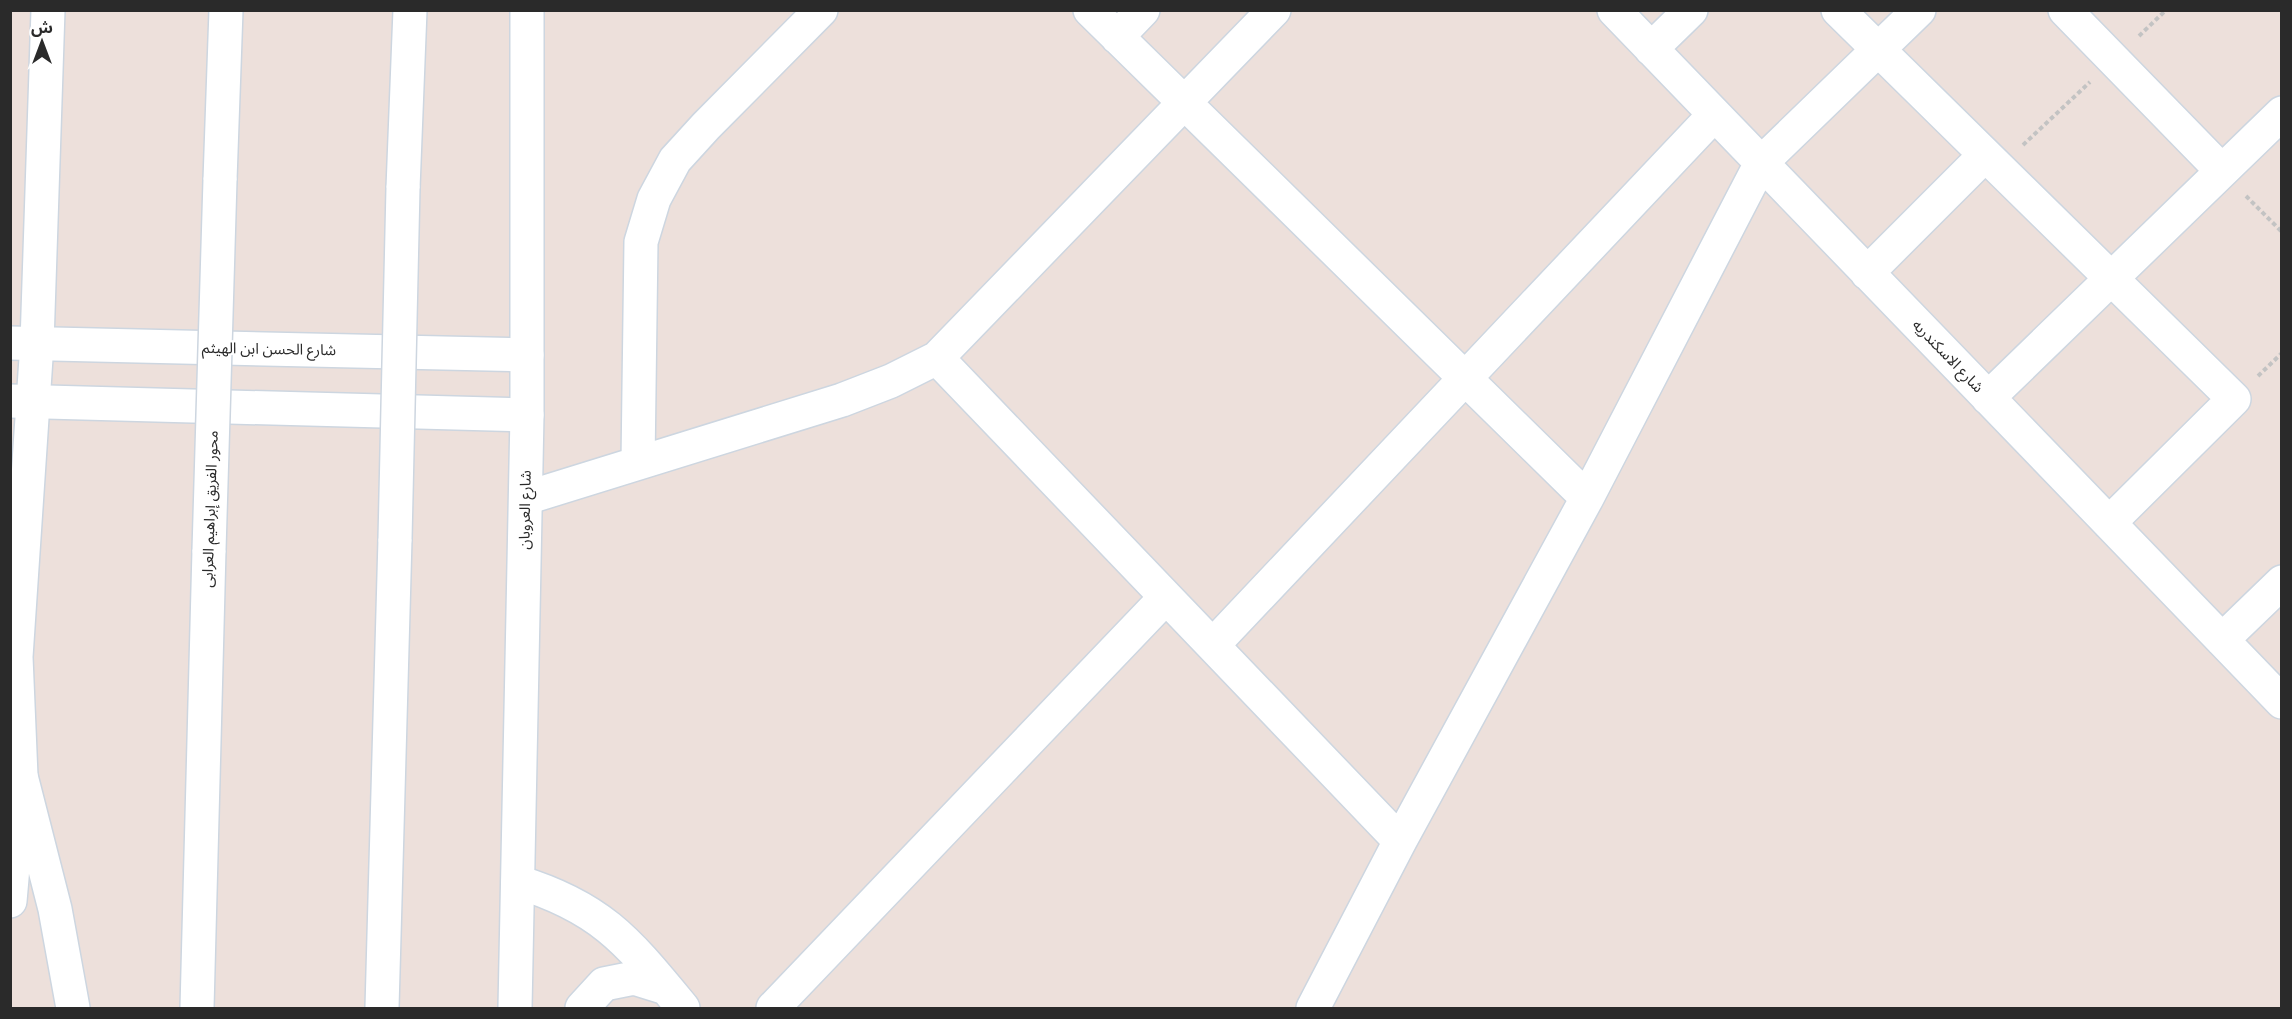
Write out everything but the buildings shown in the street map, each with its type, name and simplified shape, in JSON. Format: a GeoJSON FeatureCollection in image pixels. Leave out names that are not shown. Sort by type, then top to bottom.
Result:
{"type":"FeatureCollection","features":[{"type":"Feature","properties":{"kind":"street"},"geometry":{"type":"LineString","coordinates":[[10,901],[21,776],[13,657],[24,343],[48,10]]}},
{"type":"Feature","properties":{"kind":"street","name":"محور الفريق إبراهيم العرابى"},"geometry":{"type":"LineString","coordinates":[[197,1008],[226,10]]}},
{"type":"Feature","properties":{"kind":"street"},"geometry":{"type":"LineString","coordinates":[[382,1008],[403,188],[410,10]]}},
{"type":"Feature","properties":{"kind":"street","name":"شارع العروبان"},"geometry":{"type":"LineString","coordinates":[[515,1008],[526,498],[528,10]]}},
{"type":"Feature","properties":{"kind":"street"},"geometry":{"type":"LineString","coordinates":[[638,463],[641,242],[654,199],[675,160],[690,142],[821,10]]}},
{"type":"Feature","properties":{"kind":"street"},"geometry":{"type":"LineString","coordinates":[[1090,10],[1587,498]]}},
{"type":"Feature","properties":{"kind":"street"},"geometry":{"type":"LineString","coordinates":[[1117,37],[1143,10]]}},
{"type":"Feature","properties":{"kind":"street"},"geometry":{"type":"LineString","coordinates":[[526,498],[842,400],[891,381],[937,358],[1274,10]]}},
{"type":"Feature","properties":{"kind":"street","name":"شارع الاسكندريه"},"geometry":{"type":"LineString","coordinates":[[1614,10],[2282,702]]}},
{"type":"Feature","properties":{"kind":"street"},"geometry":{"type":"LineString","coordinates":[[1651,49],[1691,10]]}},
{"type":"Feature","properties":{"kind":"street"},"geometry":{"type":"LineString","coordinates":[[1838,10],[2234,399],[2109,523]]}},
{"type":"Feature","properties":{"kind":"street"},"geometry":{"type":"LineString","coordinates":[[1313,1008],[1400,842],[1587,498],[1761,163],[1919,10]]}},
{"type":"Feature","properties":{"kind":"street"},"geometry":{"type":"LineString","coordinates":[[2065,10],[2222,171]]}},
{"type":"Feature","properties":{"kind":"street"},"geometry":{"type":"LineString","coordinates":[[1988,398],[2282,113]]}},
{"type":"Feature","properties":{"kind":"street"},"geometry":{"type":"LineString","coordinates":[[1213,645],[1714,115]]}},
{"type":"Feature","properties":{"kind":"street"},"geometry":{"type":"LineString","coordinates":[[1867,273],[1992,162]]}},
{"type":"Feature","properties":{"kind":"street","name":"شارع الحسن ابن الهيثم"},"geometry":{"type":"LineString","coordinates":[[24,343],[527,355]]}},
{"type":"Feature","properties":{"kind":"street"},"geometry":{"type":"LineString","coordinates":[[937,358],[1400,842]]}},
{"type":"Feature","properties":{"kind":"street"},"geometry":{"type":"LineString","coordinates":[[22,402],[527,415]]}},
{"type":"Feature","properties":{"kind":"street"},"geometry":{"type":"LineString","coordinates":[[2222,640],[2282,582]]}},
{"type":"Feature","properties":{"kind":"street"},"geometry":{"type":"LineString","coordinates":[[773,1008],[1166,597]]}},
{"type":"Feature","properties":{"kind":"street"},"geometry":{"type":"LineString","coordinates":[[21,776],[55,909],[73,1008]]}},
{"type":"Feature","properties":{"kind":"street"},"geometry":{"type":"LineString","coordinates":[[518,882],[549,892],[579,906],[604,922],[626,942],[674,998]]}},
{"type":"Feature","properties":{"kind":"street"},"geometry":{"type":"LineString","coordinates":[[582,1008],[604,984],[634,978],[674,998]]}},
{"type":"Feature","properties":{"kind":"path"},"geometry":{"type":"LineString","coordinates":[[1992,162],[2113,60],[2166,10]]}},
{"type":"Feature","properties":{"kind":"path"},"geometry":{"type":"LineString","coordinates":[[2222,171],[2282,232]]}}]}
